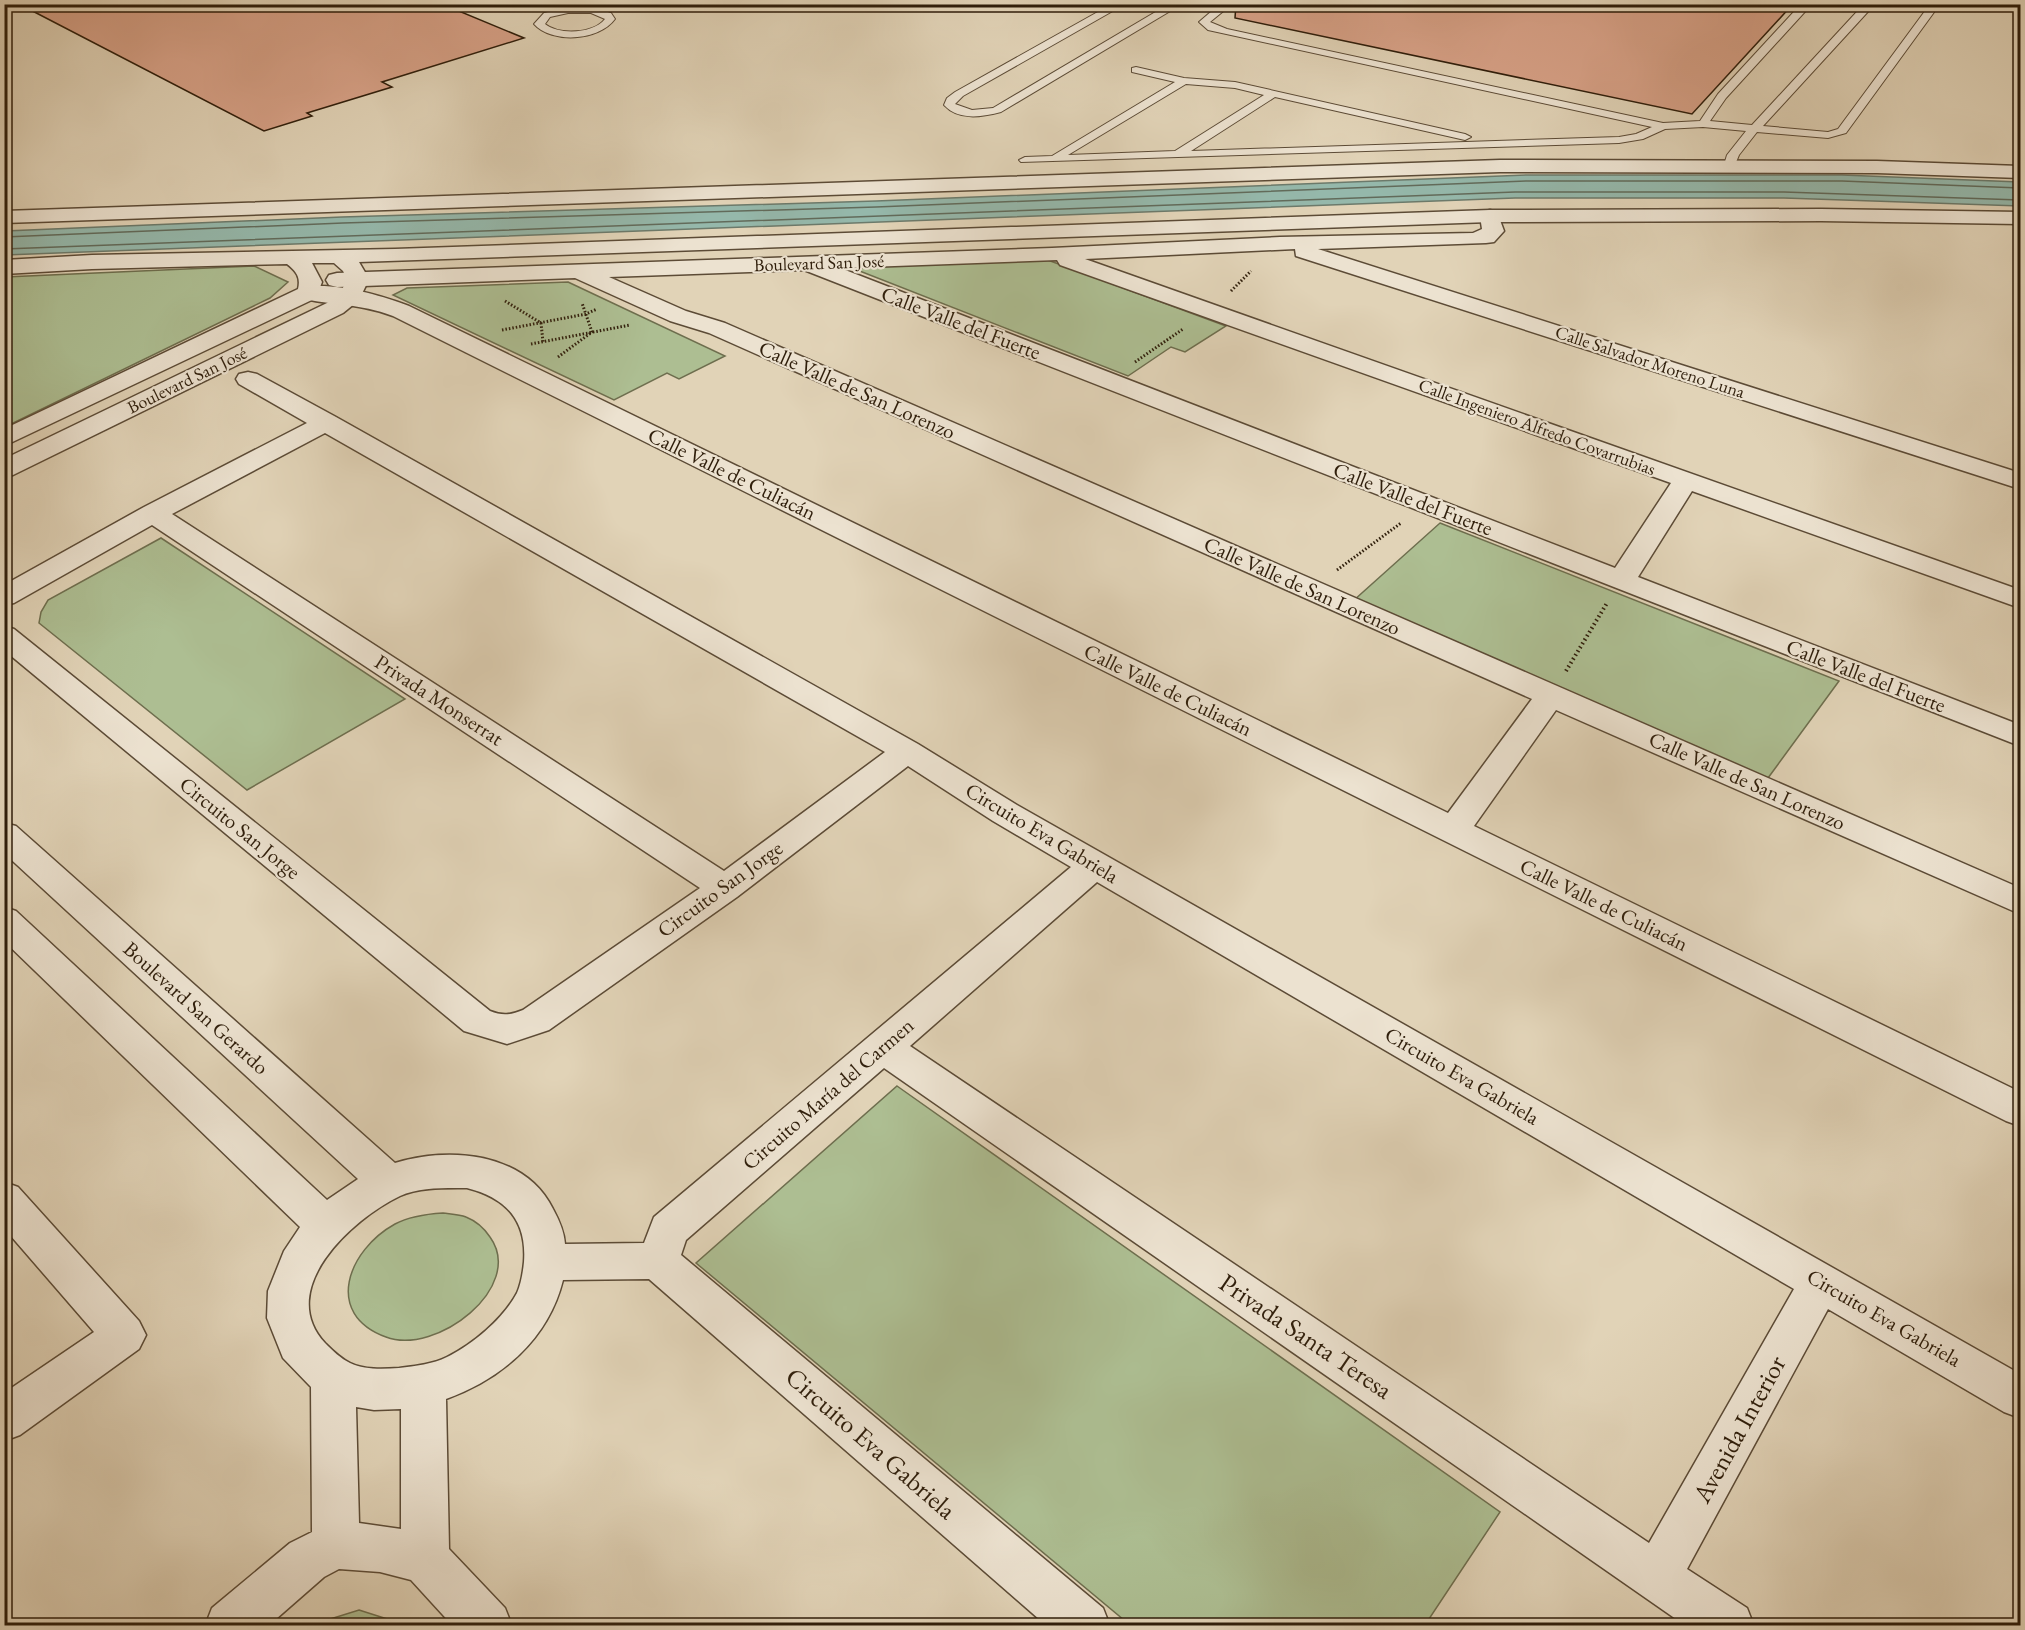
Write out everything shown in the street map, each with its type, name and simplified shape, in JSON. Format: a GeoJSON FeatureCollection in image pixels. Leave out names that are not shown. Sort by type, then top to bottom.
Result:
{"type":"FeatureCollection","features":[{"type":"Feature","properties":{"kind":"street"},"geometry":{"type":"LineString","coordinates":[[4,217],[1488,166],[1877,166],[2020,172]]}},
{"type":"Feature","properties":{"kind":"street"},"geometry":{"type":"LineString","coordinates":[[4,267],[92,262],[395,255],[1490,216],[1821,214],[2020,218]]}},
{"type":"Feature","properties":{"kind":"street","name":"Boulevard San José"},"geometry":{"type":"LineString","coordinates":[[4,469],[335,308],[354,287],[393,278],[466,276],[593,278],[807,263],[1280,243],[1473,239],[1486,237],[1493,231],[1490,216]]}},
{"type":"Feature","properties":{"kind":"street","name":"Calle Salvador Moreno Luna"},"geometry":{"type":"LineString","coordinates":[[1280,243],[2020,481]]}},
{"type":"Feature","properties":{"kind":"street","name":"Calle Ingeniero Alfredo Covarrubias"},"geometry":{"type":"LineString","coordinates":[[1052,254],[2020,599]]}},
{"type":"Feature","properties":{"kind":"street"},"geometry":{"type":"LineString","coordinates":[[393,278],[395,255]]}},
{"type":"Feature","properties":{"kind":"street"},"geometry":{"type":"LineString","coordinates":[[339,256],[352,268],[354,287]]}},
{"type":"Feature","properties":{"kind":"street"},"geometry":{"type":"LineString","coordinates":[[293,258],[307,269],[310,287]]}},
{"type":"Feature","properties":{"kind":"street","name":"Calle Valle del Fuerte"},"geometry":{"type":"LineString","coordinates":[[807,263],[2020,736]]}},
{"type":"Feature","properties":{"kind":"street","name":"Calle Valle de San Lorenzo"},"geometry":{"type":"LineString","coordinates":[[593,278],[678,316],[717,328],[2020,902]]}},
{"type":"Feature","properties":{"kind":"street","name":"Boulevard San José"},"geometry":{"type":"LineString","coordinates":[[4,439],[310,287]]}},
{"type":"Feature","properties":{"kind":"street","name":"Calle Valle de Culiacán"},"geometry":{"type":"LineString","coordinates":[[310,287],[354,287],[377,301],[2020,1110]]}},
{"type":"Feature","properties":{"kind":"street"},"geometry":{"type":"LineString","coordinates":[[248,379],[907,751]]}},
{"type":"Feature","properties":{"kind":"street"},"geometry":{"type":"LineString","coordinates":[[4,597],[153,513],[327,422]]}},
{"type":"Feature","properties":{"kind":"street"},"geometry":{"type":"LineString","coordinates":[[1621,581],[1686,480]]}},
{"type":"Feature","properties":{"kind":"street","name":"Privada Monserrat"},"geometry":{"type":"LineString","coordinates":[[153,513],[725,888]]}},
{"type":"Feature","properties":{"kind":"street","name":"Circuito San Jorge"},"geometry":{"type":"LineString","coordinates":[[4,635],[477,1021],[492,1028],[504,1030],[517,1029],[536,1020],[725,888],[907,751]]}},
{"type":"Feature","properties":{"kind":"street"},"geometry":{"type":"LineString","coordinates":[[1453,831],[1551,694]]}},
{"type":"Feature","properties":{"kind":"street","name":"Circuito Eva Gabriela"},"geometry":{"type":"LineString","coordinates":[[907,751],[1005,813],[2020,1397]]}},
{"type":"Feature","properties":{"kind":"street","name":"Boulevard San Gerardo"},"geometry":{"type":"LineString","coordinates":[[4,834],[388,1182]]}},
{"type":"Feature","properties":{"kind":"street","name":"Circuito María del Carmen"},"geometry":{"type":"LineString","coordinates":[[658,1261],[669,1230],[1095,865]]}},
{"type":"Feature","properties":{"kind":"street"},"geometry":{"type":"LineString","coordinates":[[4,920],[325,1224]]}},
{"type":"Feature","properties":{"kind":"street","name":"Privada Santa Teresa"},"geometry":{"type":"LineString","coordinates":[[883,1047],[1729,1626]]}},
{"type":"Feature","properties":{"kind":"street"},"geometry":{"type":"LineString","coordinates":[[467,1171],[501,1181],[527,1201],[544,1229],[547,1262],[536,1301],[509,1338],[470,1368],[423,1387],[375,1390],[333,1379],[305,1357],[291,1326],[289,1292],[301,1257],[325,1224],[354,1200],[388,1182],[428,1172],[467,1171]]}},
{"type":"Feature","properties":{"kind":"street"},"geometry":{"type":"LineString","coordinates":[[4,1199],[124,1335],[4,1420]]}},
{"type":"Feature","properties":{"kind":"street"},"geometry":{"type":"LineString","coordinates":[[547,1262],[658,1261]]}},
{"type":"Feature","properties":{"kind":"street","name":"Circuito Eva Gabriela"},"geometry":{"type":"LineString","coordinates":[[658,1261],[1085,1626]]}},
{"type":"Feature","properties":{"kind":"street","name":"Avenida Interior"},"geometry":{"type":"LineString","coordinates":[[1657,1576],[1821,1282]]}},
{"type":"Feature","properties":{"kind":"street"},"geometry":{"type":"LineString","coordinates":[[333,1379],[336,1545]]}},
{"type":"Feature","properties":{"kind":"street"},"geometry":{"type":"LineString","coordinates":[[423,1387],[425,1559]]}},
{"type":"Feature","properties":{"kind":"street"},"geometry":{"type":"LineString","coordinates":[[230,1626],[307,1560],[336,1545],[380,1548],[425,1559],[487,1626]]}},
{"type":"Feature","properties":{"kind":"lane"},"geometry":{"type":"LineString","coordinates":[[540,4],[556,12]]}},
{"type":"Feature","properties":{"kind":"lane"},"geometry":{"type":"LineString","coordinates":[[601,12],[617,4]]}},
{"type":"Feature","properties":{"kind":"lane"},"geometry":{"type":"LineString","coordinates":[[1120,4],[959,94],[951,100],[949,105],[955,111],[967,114],[997,110],[1177,4]]}},
{"type":"Feature","properties":{"kind":"lane"},"geometry":{"type":"LineString","coordinates":[[1227,4],[1207,18],[1204,22],[1206,25],[1225,32],[1663,126],[1703,124],[1817,136],[1842,131],[1934,7]]}},
{"type":"Feature","properties":{"kind":"lane"},"geometry":{"type":"LineString","coordinates":[[1703,124],[1722,96],[1807,4]]}},
{"type":"Feature","properties":{"kind":"lane"},"geometry":{"type":"LineString","coordinates":[[1730,165],[1737,148],[1870,4]]}},
{"type":"Feature","properties":{"kind":"lane"},"geometry":{"type":"LineString","coordinates":[[1906,4],[1934,7]]}},
{"type":"Feature","properties":{"kind":"lane"},"geometry":{"type":"LineString","coordinates":[[580,9],[601,12],[610,19],[603,27],[569,33],[548,31],[539,24],[547,15],[556,12],[580,9]]}},
{"type":"Feature","properties":{"kind":"lane"},"geometry":{"type":"LineString","coordinates":[[1136,70],[1184,81],[1235,85],[1494,143]]}},
{"type":"Feature","properties":{"kind":"lane"},"geometry":{"type":"LineString","coordinates":[[1054,158],[1184,81]]}},
{"type":"Feature","properties":{"kind":"lane"},"geometry":{"type":"LineString","coordinates":[[1180,153],[1273,94]]}},
{"type":"Feature","properties":{"kind":"lane"},"geometry":{"type":"LineString","coordinates":[[1025,160],[1631,139],[1663,126]]}},
{"type":"Feature","properties":{"kind":"path"},"geometry":{"type":"LineString","coordinates":[[466,276],[541,323]]}},
{"type":"Feature","properties":{"kind":"path"},"geometry":{"type":"LineString","coordinates":[[592,332],[579,294],[593,278]]}},
{"type":"Feature","properties":{"kind":"path"},"geometry":{"type":"LineString","coordinates":[[457,339],[586,314],[632,296]]}},
{"type":"Feature","properties":{"kind":"path"},"geometry":{"type":"LineString","coordinates":[[484,352],[678,316]]}},
{"type":"Feature","properties":{"kind":"path"},"geometry":{"type":"LineString","coordinates":[[541,323],[543,342]]}},
{"type":"Feature","properties":{"kind":"path"},"geometry":{"type":"LineString","coordinates":[[533,376],[592,332]]}},
{"type":"Feature","properties":{"kind":"path"},"geometry":{"type":"LineString","coordinates":[[1311,590],[1426,504]]}},
{"type":"Feature","properties":{"kind":"path"},"geometry":{"type":"LineString","coordinates":[[1551,694],[1621,581]]}},
{"type":"Feature","properties":{"kind":"shaded area"},"geometry":{"type":"Polygon","coordinates":[[[1045,259],[1226,326],[1185,352],[1171,347],[1128,376],[852,268],[1045,259]]]}},
{"type":"Feature","properties":{"kind":"shaded area"},"geometry":{"type":"Polygon","coordinates":[[[254,266],[288,282],[270,298],[5,427],[5,277],[254,266]]]}},
{"type":"Feature","properties":{"kind":"shaded area"},"geometry":{"type":"Polygon","coordinates":[[[568,282],[725,356],[679,379],[667,373],[614,400],[393,295],[407,288],[568,282]]]}},
{"type":"Feature","properties":{"kind":"shaded area"},"geometry":{"type":"Polygon","coordinates":[[[1440,523],[1839,681],[1768,778],[1353,601],[1440,523]]]}},
{"type":"Feature","properties":{"kind":"shaded area"},"geometry":{"type":"Polygon","coordinates":[[[161,538],[405,699],[247,790],[39,623],[41,612],[48,600],[161,538]]]}},
{"type":"Feature","properties":{"kind":"shaded area"},"geometry":{"type":"Polygon","coordinates":[[[897,1086],[1500,1512],[1425,1625],[1130,1625],[696,1263],[897,1086]]]}},
{"type":"Feature","properties":{"kind":"shaded area"},"geometry":{"type":"Polygon","coordinates":[[[443,1213],[470,1219],[480,1225],[490,1237],[498,1256],[496,1276],[486,1296],[470,1313],[450,1327],[428,1336],[406,1340],[386,1337],[366,1327],[354,1313],[349,1298],[349,1282],[355,1265],[365,1249],[379,1235],[401,1221],[443,1213]]]}},
{"type":"Feature","properties":{"kind":"shaded area"},"geometry":{"type":"Polygon","coordinates":[[[359,1610],[406,1625],[311,1625],[359,1610]]]}},
{"type":"Feature","properties":{"kind":"water"},"geometry":{"type":"Polygon","coordinates":[[[1527,175],[1842,175],[2020,182],[2020,206],[1784,198],[1515,198],[5,255],[5,231],[342,217],[876,201],[1527,175]]]}},
{"type":"Feature","properties":{"kind":"building"},"geometry":{"type":"Polygon","coordinates":[[[19,4],[442,4],[524,38],[382,82],[392,87],[307,113],[312,116],[264,131],[19,4]]]}},
{"type":"Feature","properties":{"kind":"building"},"geometry":{"type":"Polygon","coordinates":[[[1236,4],[1793,4],[1692,114],[1235,18],[1236,4]]]}}]}
